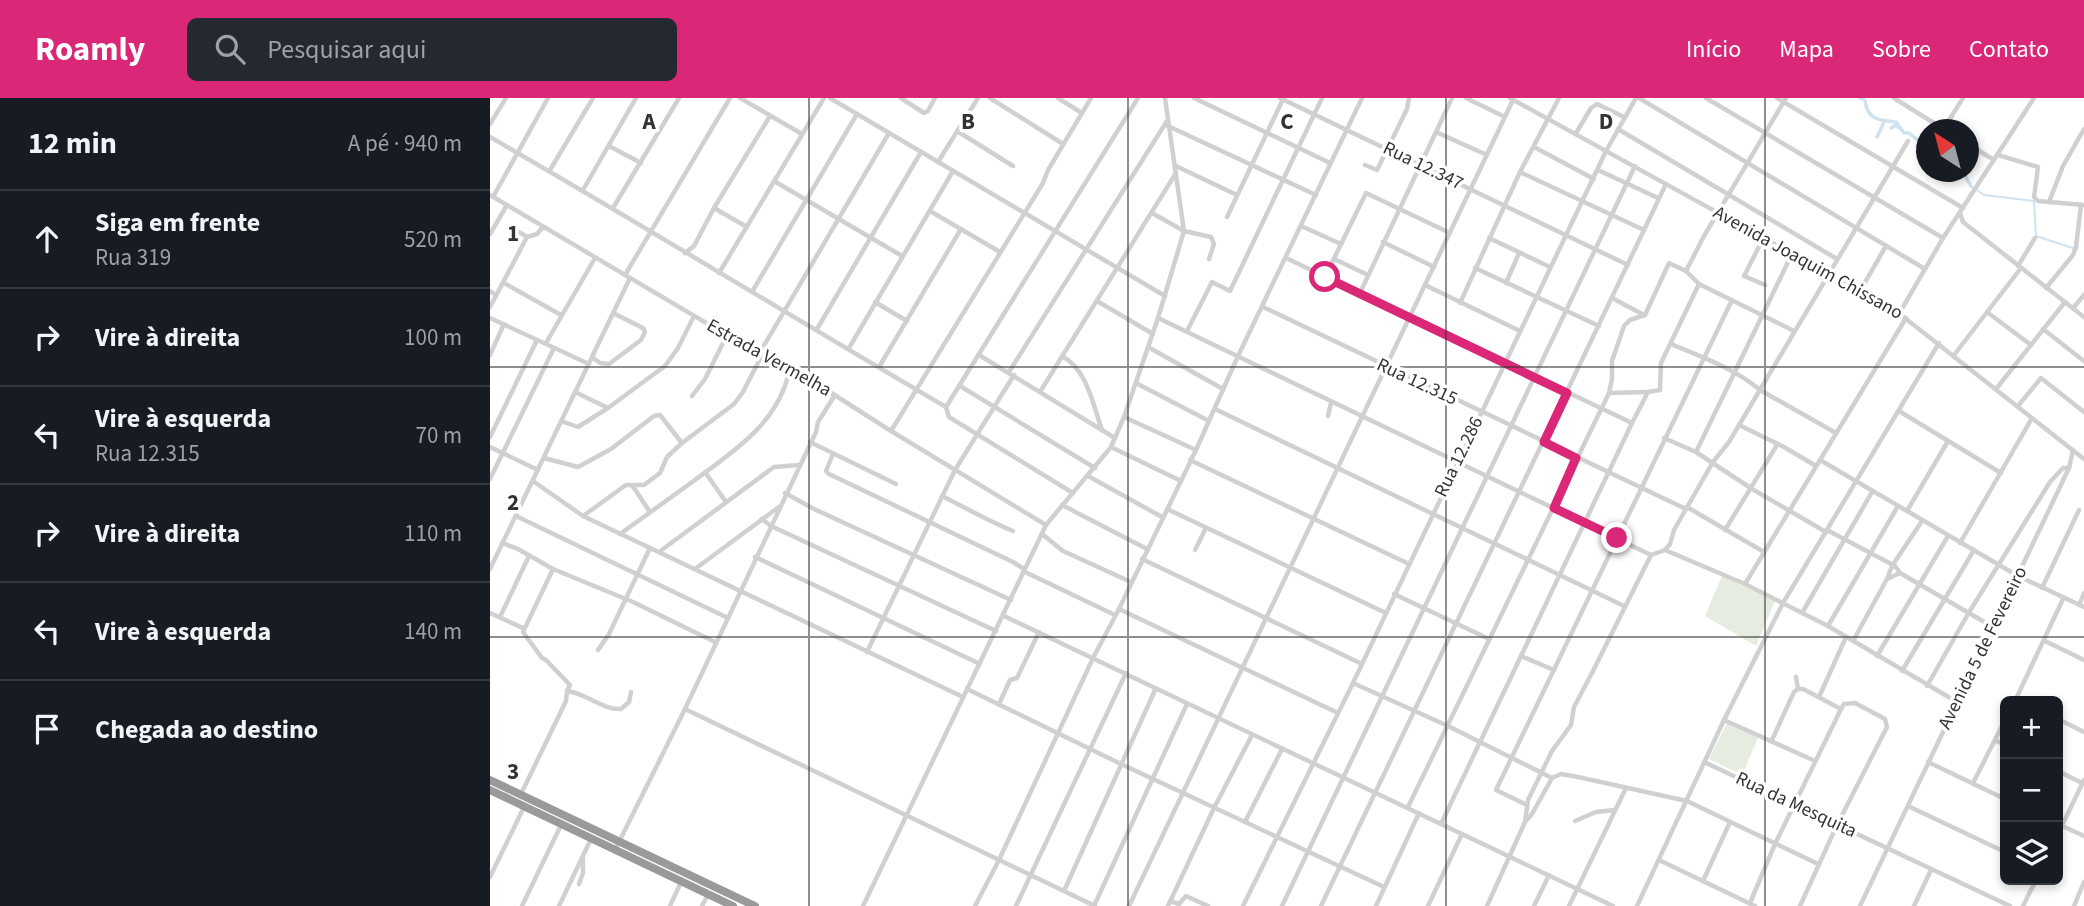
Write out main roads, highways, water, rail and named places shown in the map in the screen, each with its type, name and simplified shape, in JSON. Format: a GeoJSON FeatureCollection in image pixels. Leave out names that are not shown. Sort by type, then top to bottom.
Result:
{"type":"FeatureCollection","features":[{"type":"Feature","properties":{"kind":"highway"},"geometry":{"type":"LineString","coordinates":[[490,780],[755,906]]}},
{"type":"Feature","properties":{"kind":"highway"},"geometry":{"type":"LineString","coordinates":[[490,790],[733,906]]}},
{"type":"Feature","properties":{"kind":"waterway"},"geometry":{"type":"LineString","coordinates":[[1860,98],[1865,100],[1868,112],[1875,118],[1896,122],[1904,133],[1909,133],[1916,139]]}},
{"type":"Feature","properties":{"kind":"waterway"},"geometry":{"type":"LineString","coordinates":[[1877,137],[1884,122]]}},
{"type":"Feature","properties":{"kind":"waterway"},"geometry":{"type":"LineString","coordinates":[[1891,128],[1896,125],[1898,127]]}},
{"type":"Feature","properties":{"kind":"waterway"},"geometry":{"type":"LineString","coordinates":[[1969,182],[1971,186]]}},
{"type":"Feature","properties":{"kind":"waterway"},"geometry":{"type":"LineString","coordinates":[[1971,186],[1984,195],[2034,201],[2036,236],[2073,248]]}}]}
